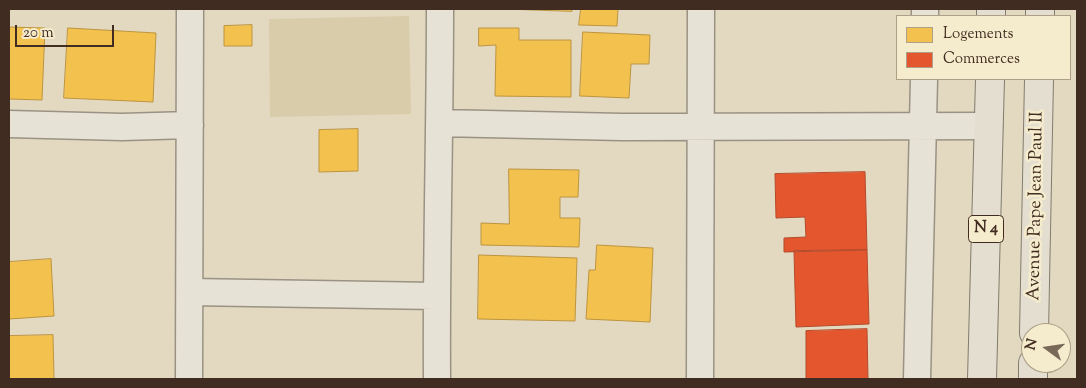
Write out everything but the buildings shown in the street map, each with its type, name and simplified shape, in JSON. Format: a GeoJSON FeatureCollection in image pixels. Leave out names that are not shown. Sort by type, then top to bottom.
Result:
{"type":"FeatureCollection","features":[{"type":"Feature","properties":{"kind":"highway","name":"N 4"},"geometry":{"type":"LineString","coordinates":[[982,379],[990,80]]}},
{"type":"Feature","properties":{"kind":"highway","name":"Avenue Pape Jean Paul II"},"geometry":{"type":"LineString","coordinates":[[1034,323],[1039,80]]}},
{"type":"Feature","properties":{"kind":"street"},"geometry":{"type":"LineString","coordinates":[[189,379],[190,9]]}},
{"type":"Feature","properties":{"kind":"street"},"geometry":{"type":"LineString","coordinates":[[437,379],[436,296],[440,123],[440,9]]}},
{"type":"Feature","properties":{"kind":"street"},"geometry":{"type":"LineString","coordinates":[[700,379],[701,9]]}},
{"type":"Feature","properties":{"kind":"street"},"geometry":{"type":"LineString","coordinates":[[916,379],[924,80]]}},
{"type":"Feature","properties":{"kind":"street"},"geometry":{"type":"LineString","coordinates":[[440,123],[700,127],[836,126],[883,128],[989,126]]}},
{"type":"Feature","properties":{"kind":"street"},"geometry":{"type":"LineString","coordinates":[[9,124],[122,127],[190,125]]}},
{"type":"Feature","properties":{"kind":"street"},"geometry":{"type":"LineString","coordinates":[[190,292],[436,296]]}},
{"type":"Feature","properties":{"kind":"shaded area"},"geometry":{"type":"Polygon","coordinates":[[[409,16],[411,114],[270,117],[269,19],[409,16]]]}}]}
